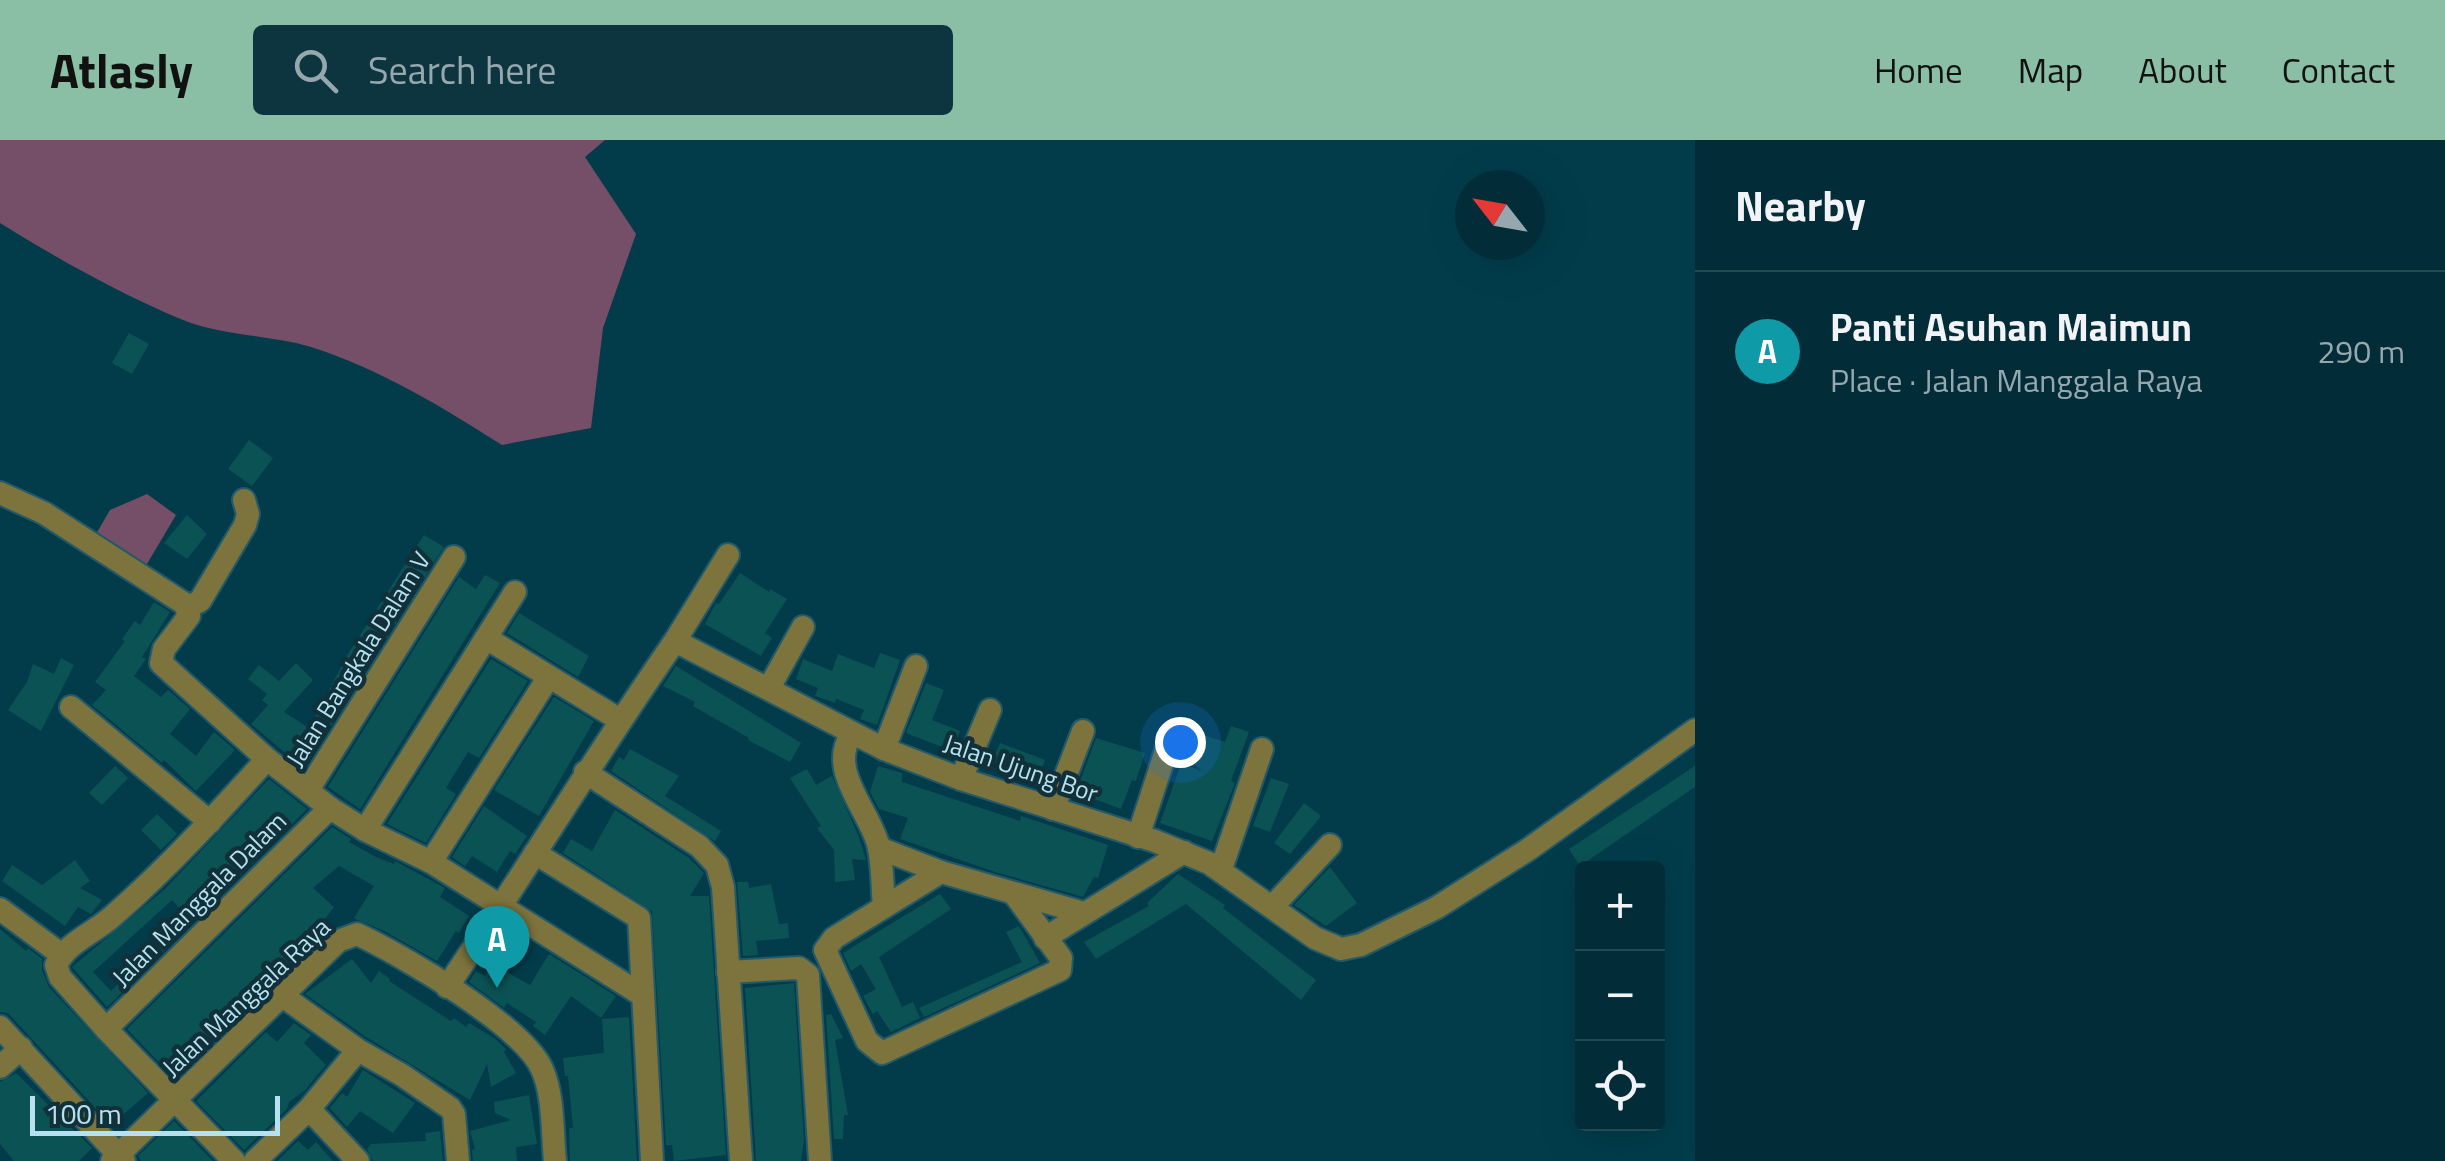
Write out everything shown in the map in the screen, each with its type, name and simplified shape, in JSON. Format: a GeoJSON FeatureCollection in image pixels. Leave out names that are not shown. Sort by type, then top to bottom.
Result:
{"type":"FeatureCollection","features":[{"type":"Feature","properties":{"kind":"street"},"geometry":{"type":"LineString","coordinates":[[0,493],[44,512],[188,607]]}},
{"type":"Feature","properties":{"kind":"street"},"geometry":{"type":"LineString","coordinates":[[188,607],[200,601],[244,524],[248,514],[244,500]]}},
{"type":"Feature","properties":{"kind":"street"},"geometry":{"type":"LineString","coordinates":[[447,987],[728,555]]}},
{"type":"Feature","properties":{"kind":"street","name":"Jalan Bangkala Dalam V"},"geometry":{"type":"LineString","coordinates":[[308,790],[454,557]]}},
{"type":"Feature","properties":{"kind":"street"},"geometry":{"type":"LineString","coordinates":[[365,830],[515,592]]}},
{"type":"Feature","properties":{"kind":"street"},"geometry":{"type":"LineString","coordinates":[[188,607],[189,616],[164,650],[161,662],[268,759],[330,808],[431,862],[642,995]]}},
{"type":"Feature","properties":{"kind":"street"},"geometry":{"type":"LineString","coordinates":[[770,688],[803,627]]}},
{"type":"Feature","properties":{"kind":"street"},"geometry":{"type":"LineString","coordinates":[[486,638],[620,720]]}},
{"type":"Feature","properties":{"kind":"street","name":"Jalan Ujung Bor"},"geometry":{"type":"LineString","coordinates":[[675,641],[884,749],[961,779],[1184,852],[1221,869],[1315,938],[1341,948],[1361,946],[1436,908],[1529,849],[1695,730]]}},
{"type":"Feature","properties":{"kind":"street"},"geometry":{"type":"LineString","coordinates":[[884,749],[916,666]]}},
{"type":"Feature","properties":{"kind":"street"},"geometry":{"type":"LineString","coordinates":[[431,862],[548,678]]}},
{"type":"Feature","properties":{"kind":"street"},"geometry":{"type":"LineString","coordinates":[[71,706],[210,822]]}},
{"type":"Feature","properties":{"kind":"street"},"geometry":{"type":"LineString","coordinates":[[961,779],[990,710]]}},
{"type":"Feature","properties":{"kind":"street"},"geometry":{"type":"LineString","coordinates":[[1053,810],[1082,730]]}},
{"type":"Feature","properties":{"kind":"street"},"geometry":{"type":"LineString","coordinates":[[852,735],[843,750],[844,770],[879,848],[884,907]]}},
{"type":"Feature","properties":{"kind":"street"},"geometry":{"type":"LineString","coordinates":[[1221,869],[1262,749]]}},
{"type":"Feature","properties":{"kind":"street"},"geometry":{"type":"LineString","coordinates":[[1138,837],[1166,751]]}},
{"type":"Feature","properties":{"kind":"street"},"geometry":{"type":"LineString","coordinates":[[234,1161],[106,1029],[60,977],[56,965],[62,954],[112,918],[268,759]]}},
{"type":"Feature","properties":{"kind":"street"},"geometry":{"type":"LineString","coordinates":[[585,772],[713,859],[723,887],[741,1161]]}},
{"type":"Feature","properties":{"kind":"street","name":"Jalan Manggala Dalam"},"geometry":{"type":"LineString","coordinates":[[106,1029],[330,808]]}},
{"type":"Feature","properties":{"kind":"street"},"geometry":{"type":"LineString","coordinates":[[1272,908],[1330,845]]}},
{"type":"Feature","properties":{"kind":"street"},"geometry":{"type":"LineString","coordinates":[[879,848],[941,872],[1084,914]]}},
{"type":"Feature","properties":{"kind":"street"},"geometry":{"type":"LineString","coordinates":[[1045,938],[1184,852]]}},
{"type":"Feature","properties":{"kind":"street"},"geometry":{"type":"LineString","coordinates":[[535,853],[638,916],[652,1161]]}},
{"type":"Feature","properties":{"kind":"street"},"geometry":{"type":"LineString","coordinates":[[941,872],[834,938],[825,954],[867,1041],[882,1053],[1060,970],[1062,962],[1016,895]]}},
{"type":"Feature","properties":{"kind":"street"},"geometry":{"type":"LineString","coordinates":[[0,909],[62,954]]}},
{"type":"Feature","properties":{"kind":"street","name":"Jalan Manggala Raya"},"geometry":{"type":"LineString","coordinates":[[118,1159],[338,941],[354,934],[447,987],[529,1046],[548,1082],[555,1161]]}},
{"type":"Feature","properties":{"kind":"street"},"geometry":{"type":"LineString","coordinates":[[728,972],[799,968],[806,972],[820,1161]]}},
{"type":"Feature","properties":{"kind":"street"},"geometry":{"type":"LineString","coordinates":[[284,997],[450,1108],[454,1114],[458,1161]]}},
{"type":"Feature","properties":{"kind":"street"},"geometry":{"type":"LineString","coordinates":[[0,1027],[118,1159]]}},
{"type":"Feature","properties":{"kind":"street"},"geometry":{"type":"LineString","coordinates":[[0,1066],[20,1048]]}},
{"type":"Feature","properties":{"kind":"street"},"geometry":{"type":"LineString","coordinates":[[255,1161],[309,1110],[358,1050]]}},
{"type":"Feature","properties":{"kind":"street"},"geometry":{"type":"LineString","coordinates":[[309,1110],[358,1161]]}},
{"type":"Feature","properties":{"kind":"shaded area"},"geometry":{"type":"Polygon","coordinates":[[[0,140],[605,140],[585,157],[636,234],[603,328],[591,428],[502,445],[410,390],[337,356],[295,343],[198,325],[136,299],[0,223],[0,140]]]}},
{"type":"Feature","properties":{"kind":"shaded area"},"geometry":{"type":"Polygon","coordinates":[[[147,494],[176,515],[144,569],[96,534],[110,510],[147,494]]]}},
{"type":"Feature","properties":{"kind":"building"},"geometry":{"type":"Polygon","coordinates":[[[129,333],[149,344],[132,374],[112,363],[129,333]]]}},
{"type":"Feature","properties":{"kind":"building"},"geometry":{"type":"Polygon","coordinates":[[[249,440],[273,458],[252,486],[228,469],[249,440]]]}},
{"type":"Feature","properties":{"kind":"building"},"geometry":{"type":"Polygon","coordinates":[[[187,515],[207,534],[187,559],[164,543],[187,515]]]}},
{"type":"Feature","properties":{"kind":"building"},"geometry":{"type":"Polygon","coordinates":[[[424,535],[444,547],[304,769],[251,724],[268,705],[262,700],[267,694],[248,679],[259,665],[279,681],[296,663],[313,680],[284,712],[309,728],[348,654],[424,535]]]}},
{"type":"Feature","properties":{"kind":"building"},"geometry":{"type":"Polygon","coordinates":[[[740,573],[787,599],[765,633],[772,638],[761,656],[705,624],[740,573]]]}},
{"type":"Feature","properties":{"kind":"building"},"geometry":{"type":"Polygon","coordinates":[[[485,575],[500,583],[360,809],[328,787],[459,577],[476,589],[485,575]]]}},
{"type":"Feature","properties":{"kind":"building"},"geometry":{"type":"Polygon","coordinates":[[[154,602],[170,612],[134,676],[161,697],[168,690],[190,709],[170,734],[196,756],[214,732],[235,750],[196,791],[164,760],[162,763],[92,705],[106,690],[95,682],[135,621],[140,625],[154,602]]]}},
{"type":"Feature","properties":{"kind":"building"},"geometry":{"type":"Polygon","coordinates":[[[519,613],[589,656],[578,677],[507,633],[519,613]]]}},
{"type":"Feature","properties":{"kind":"building"},"geometry":{"type":"Polygon","coordinates":[[[880,653],[900,660],[877,725],[860,719],[864,710],[815,696],[818,688],[796,679],[803,659],[832,671],[838,654],[874,668],[880,653]]]}},
{"type":"Feature","properties":{"kind":"building"},"geometry":{"type":"Polygon","coordinates":[[[61,658],[74,665],[41,731],[8,710],[27,682],[33,664],[54,674],[61,658]]]}},
{"type":"Feature","properties":{"kind":"building"},"geometry":{"type":"Polygon","coordinates":[[[491,659],[528,681],[479,758],[468,752],[446,788],[456,794],[426,843],[387,824],[491,659]]]}},
{"type":"Feature","properties":{"kind":"building"},"geometry":{"type":"Polygon","coordinates":[[[676,666],[801,743],[790,762],[663,686],[676,666]]]}},
{"type":"Feature","properties":{"kind":"building"},"geometry":{"type":"Polygon","coordinates":[[[926,683],[944,690],[932,720],[960,731],[952,751],[906,733],[926,683]]]}},
{"type":"Feature","properties":{"kind":"building"},"geometry":{"type":"Polygon","coordinates":[[[554,697],[594,721],[539,816],[494,790],[554,697]]]}},
{"type":"Feature","properties":{"kind":"building"},"geometry":{"type":"Polygon","coordinates":[[[1231,726],[1249,732],[1231,781],[1235,783],[1212,841],[1160,823],[1181,764],[1202,771],[1181,753],[1176,740],[1163,736],[1170,728],[1188,743],[1192,731],[1225,742],[1231,726]]]}},
{"type":"Feature","properties":{"kind":"building"},"geometry":{"type":"Polygon","coordinates":[[[1096,738],[1145,753],[1121,809],[1076,792],[1096,738]]]}},
{"type":"Feature","properties":{"kind":"building"},"geometry":{"type":"Polygon","coordinates":[[[1000,743],[1045,760],[1037,780],[992,762],[1000,743]]]}},
{"type":"Feature","properties":{"kind":"building"},"geometry":{"type":"Polygon","coordinates":[[[630,749],[679,776],[665,796],[721,831],[715,841],[611,771],[619,757],[624,760],[630,749]]]}},
{"type":"Feature","properties":{"kind":"building"},"geometry":{"type":"Polygon","coordinates":[[[115,766],[128,778],[102,805],[89,793],[115,766]]]}},
{"type":"Feature","properties":{"kind":"building"},"geometry":{"type":"Polygon","coordinates":[[[878,766],[902,773],[902,782],[1108,845],[1098,878],[1094,877],[1083,897],[900,839],[908,818],[879,809],[870,792],[878,766]]]}},
{"type":"Feature","properties":{"kind":"building"},"geometry":{"type":"Polygon","coordinates":[[[1695,766],[1695,787],[1587,861],[1577,861],[1569,849],[1695,766]]]}},
{"type":"Feature","properties":{"kind":"building"},"geometry":{"type":"Polygon","coordinates":[[[807,769],[816,785],[832,776],[859,837],[866,860],[852,859],[855,880],[835,882],[834,850],[817,828],[821,826],[790,778],[807,769]]]}},
{"type":"Feature","properties":{"kind":"building"},"geometry":{"type":"Polygon","coordinates":[[[1271,778],[1289,784],[1270,832],[1253,826],[1271,778]]]}},
{"type":"Feature","properties":{"kind":"building"},"geometry":{"type":"Polygon","coordinates":[[[269,779],[307,809],[107,1007],[72,967],[165,889],[269,779]],[[172,900],[93,972],[111,991],[186,915],[172,900]]]}},
{"type":"Feature","properties":{"kind":"building"},"geometry":{"type":"Polygon","coordinates":[[[1304,803],[1321,816],[1290,854],[1274,843],[1304,803]]]}},
{"type":"Feature","properties":{"kind":"building"},"geometry":{"type":"Polygon","coordinates":[[[484,806],[527,836],[515,854],[510,851],[497,872],[472,856],[465,866],[452,857],[484,806]]]}},
{"type":"Feature","properties":{"kind":"building"},"geometry":{"type":"Polygon","coordinates":[[[615,810],[689,858],[704,873],[690,896],[709,896],[726,1155],[674,1161],[672,1145],[666,1145],[652,911],[563,853],[571,839],[592,851],[615,810]]]}},
{"type":"Feature","properties":{"kind":"building"},"geometry":{"type":"Polygon","coordinates":[[[157,814],[177,834],[161,850],[141,830],[157,814]]]}},
{"type":"Feature","properties":{"kind":"building"},"geometry":{"type":"Polygon","coordinates":[[[332,827],[376,857],[394,864],[395,861],[445,888],[440,897],[469,916],[459,933],[456,931],[437,961],[354,918],[374,886],[339,866],[313,888],[334,907],[289,964],[284,960],[258,995],[204,1043],[175,1079],[127,1029],[332,827]]]}},
{"type":"Feature","properties":{"kind":"building"},"geometry":{"type":"Polygon","coordinates":[[[75,860],[90,881],[80,888],[102,900],[91,914],[78,907],[65,926],[2,881],[12,865],[42,885],[75,860]]]}},
{"type":"Feature","properties":{"kind":"building"},"geometry":{"type":"Polygon","coordinates":[[[1330,867],[1357,903],[1326,926],[1294,905],[1330,867]]]}},
{"type":"Feature","properties":{"kind":"building"},"geometry":{"type":"Polygon","coordinates":[[[1178,874],[1225,905],[1223,908],[1316,980],[1301,1000],[1186,904],[1096,959],[1084,942],[1149,906],[1147,903],[1178,874]]]}},
{"type":"Feature","properties":{"kind":"building"},"geometry":{"type":"Polygon","coordinates":[[[737,882],[748,882],[749,888],[771,884],[779,924],[788,923],[789,938],[756,941],[758,955],[743,956],[737,882]]]}},
{"type":"Feature","properties":{"kind":"building"},"geometry":{"type":"Polygon","coordinates":[[[940,894],[951,909],[879,957],[902,1007],[913,1002],[920,1018],[891,1032],[877,1011],[873,1014],[863,996],[876,989],[861,964],[851,971],[843,953],[940,894]]]}},
{"type":"Feature","properties":{"kind":"building"},"geometry":{"type":"Polygon","coordinates":[[[1019,926],[1040,963],[924,1017],[919,1008],[1022,962],[1006,932],[1019,926]]]}},
{"type":"Feature","properties":{"kind":"building"},"geometry":{"type":"Polygon","coordinates":[[[0,929],[42,959],[49,987],[148,1093],[111,1125],[8,1013],[0,1012],[0,929]]]}},
{"type":"Feature","properties":{"kind":"building"},"geometry":{"type":"Polygon","coordinates":[[[549,954],[616,996],[601,1018],[571,996],[545,1035],[533,1026],[536,1022],[507,1003],[504,1008],[469,982],[476,971],[485,976],[492,964],[530,985],[549,954]]]}},
{"type":"Feature","properties":{"kind":"building"},"geometry":{"type":"Polygon","coordinates":[[[352,959],[371,983],[379,971],[451,1021],[454,1018],[466,1027],[469,1023],[494,1038],[506,1049],[516,1073],[491,1087],[487,1064],[470,1100],[366,1037],[305,994],[352,959]]]}},
{"type":"Feature","properties":{"kind":"building"},"geometry":{"type":"Polygon","coordinates":[[[794,983],[804,1140],[801,1161],[756,1161],[745,988],[794,983]]]}},
{"type":"Feature","properties":{"kind":"building"},"geometry":{"type":"Polygon","coordinates":[[[831,1014],[843,1038],[835,1040],[848,1115],[844,1115],[843,1139],[834,1139],[826,1015],[831,1014]]]}},
{"type":"Feature","properties":{"kind":"building"},"geometry":{"type":"Polygon","coordinates":[[[629,1017],[637,1161],[570,1161],[569,1128],[573,1128],[563,1058],[604,1053],[602,1019],[629,1017]]]}},
{"type":"Feature","properties":{"kind":"building"},"geometry":{"type":"Polygon","coordinates":[[[294,1023],[311,1035],[304,1043],[326,1065],[244,1150],[196,1101],[266,1032],[277,1042],[294,1023]]]}},
{"type":"Feature","properties":{"kind":"building"},"geometry":{"type":"Polygon","coordinates":[[[363,1070],[415,1103],[393,1133],[360,1111],[347,1127],[330,1108],[342,1093],[347,1097],[363,1070]]]}},
{"type":"Feature","properties":{"kind":"building"},"geometry":{"type":"Polygon","coordinates":[[[16,1073],[92,1148],[79,1161],[14,1161],[0,1144],[0,1082],[16,1073]]]}},
{"type":"Feature","properties":{"kind":"building"},"geometry":{"type":"Polygon","coordinates":[[[529,1095],[537,1144],[516,1147],[517,1161],[473,1161],[475,1149],[470,1131],[511,1120],[495,1113],[494,1102],[529,1095]]]}},
{"type":"Feature","properties":{"kind":"building"},"geometry":{"type":"Polygon","coordinates":[[[174,1121],[213,1161],[141,1161],[138,1156],[174,1121]]]}},
{"type":"Feature","properties":{"kind":"building"},"geometry":{"type":"Polygon","coordinates":[[[440,1131],[443,1161],[373,1161],[367,1149],[371,1144],[426,1141],[425,1133],[440,1131]]]}},
{"type":"Feature","properties":{"kind":"building"},"geometry":{"type":"Polygon","coordinates":[[[298,1141],[308,1150],[316,1142],[333,1161],[277,1161],[298,1141]]]}},
{"type":"Feature","properties":{"kind":"place","name":"Panti Asuhan Maimun"},"geometry":{"type":"Point","coordinates":[497,988]}}]}
